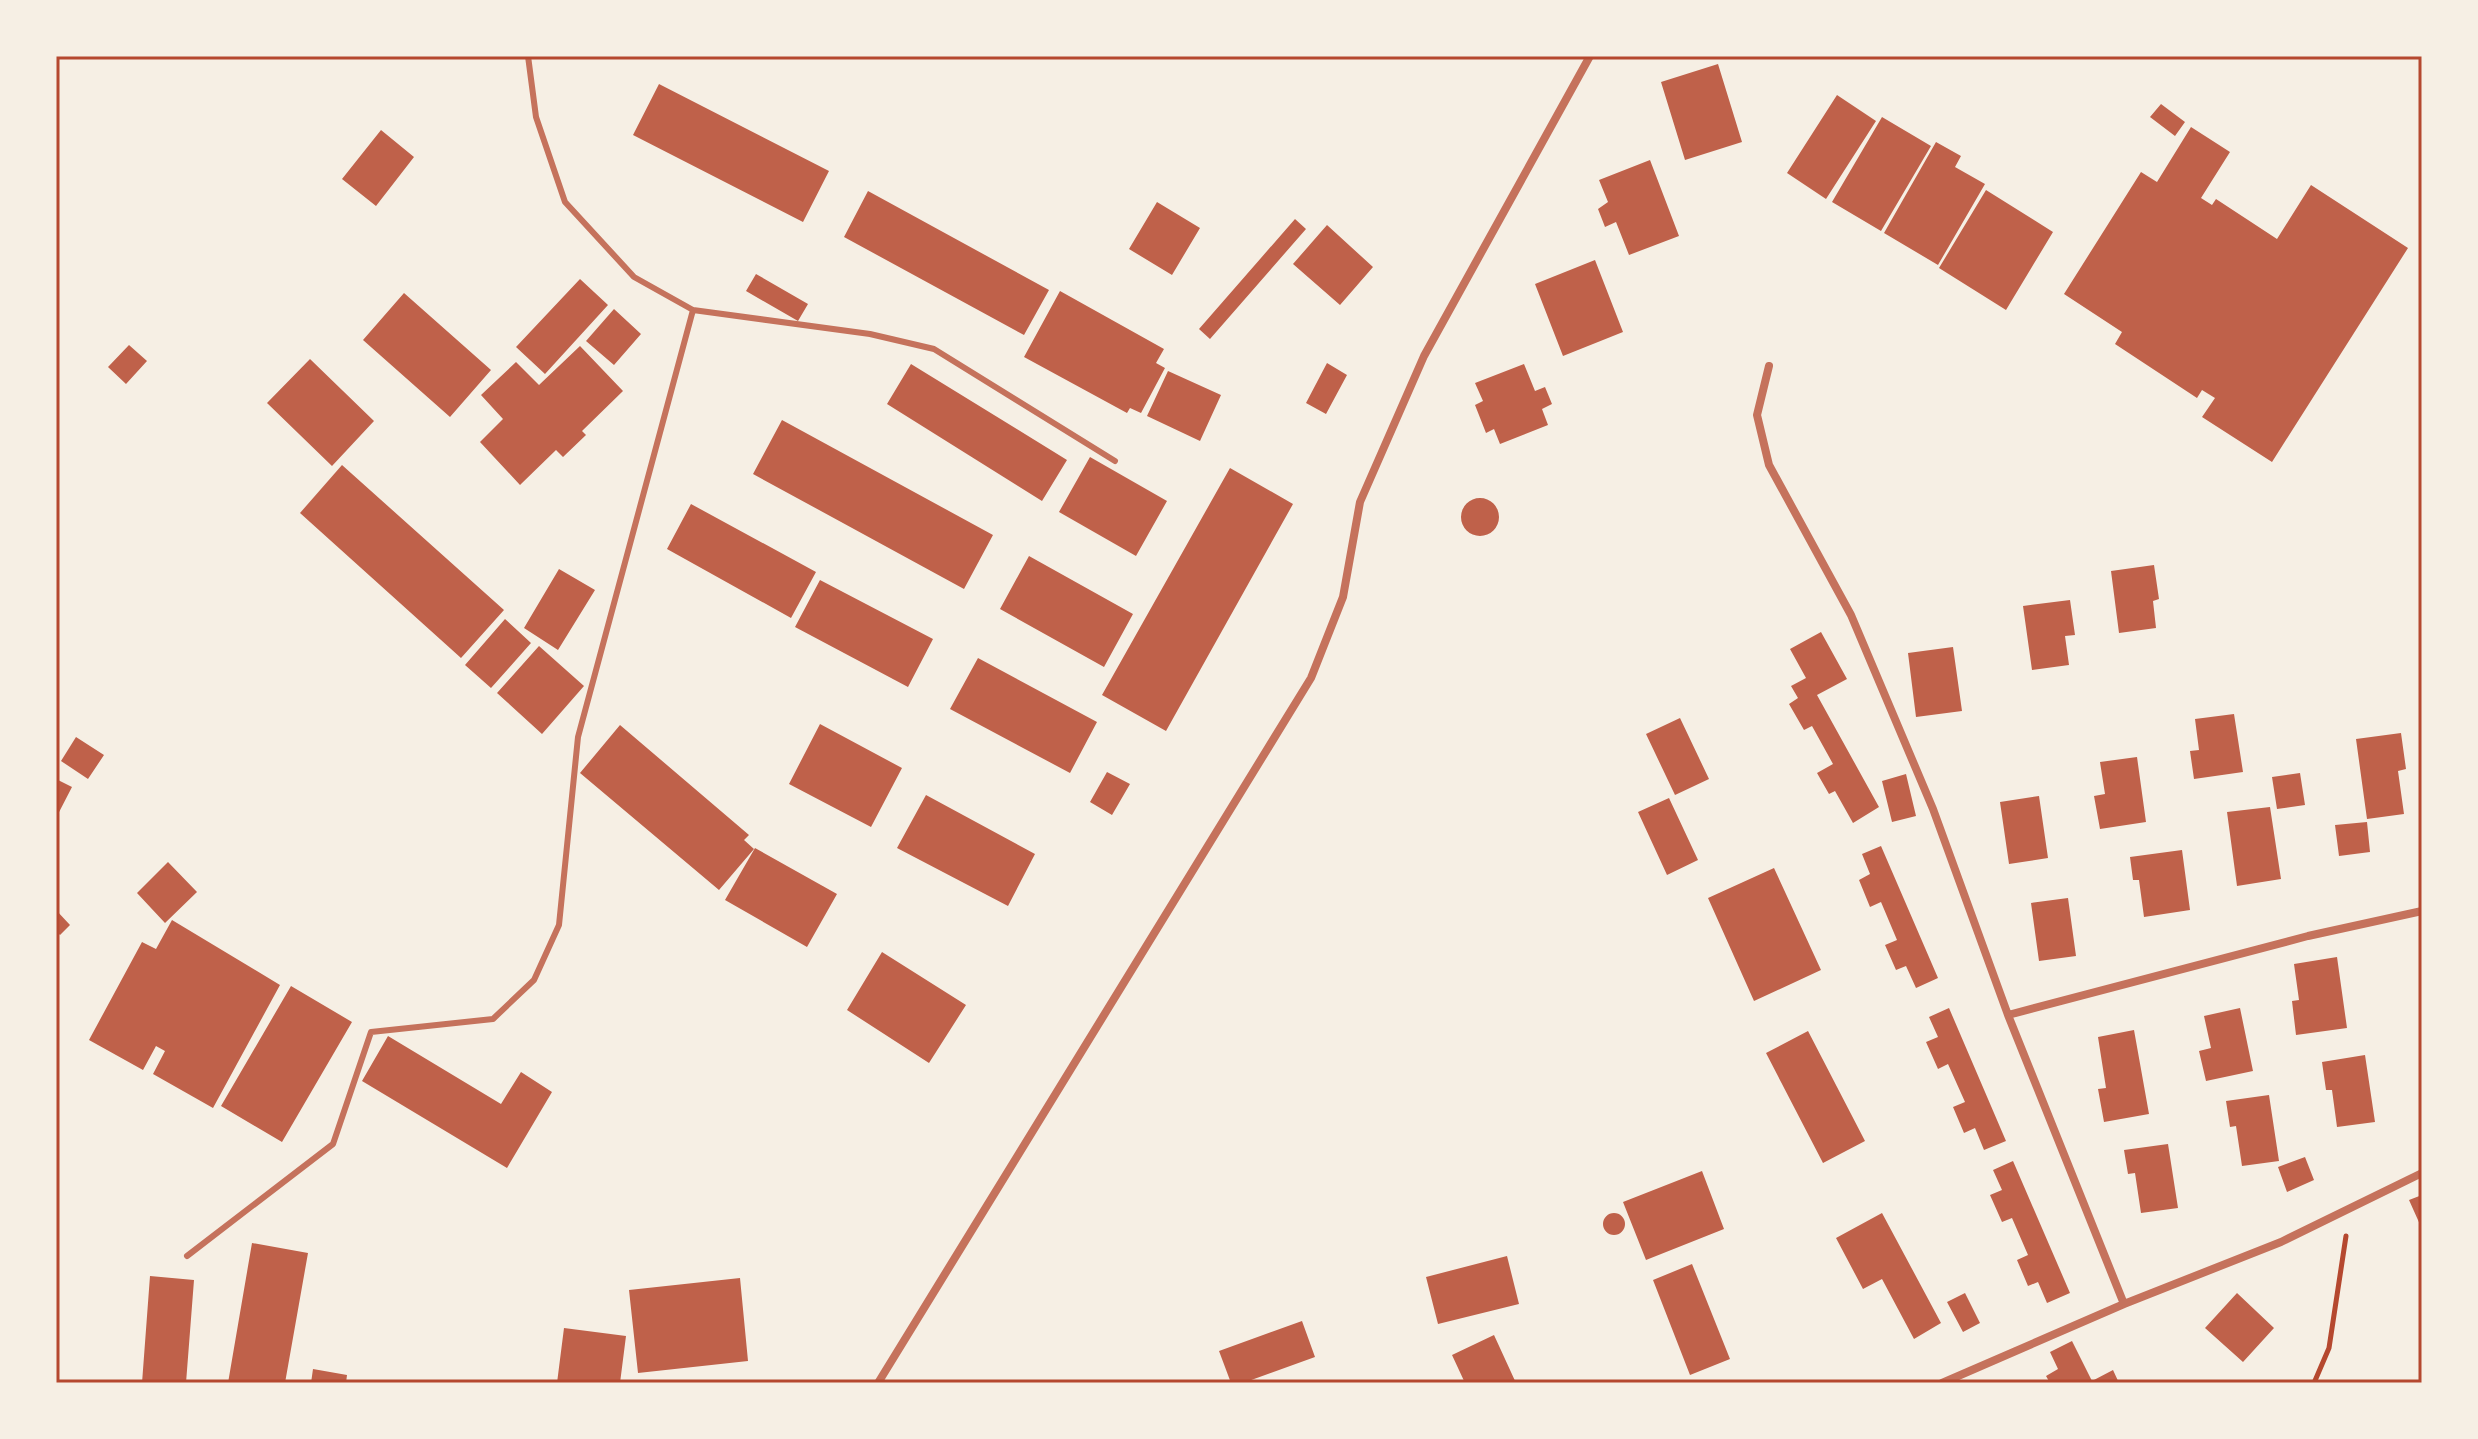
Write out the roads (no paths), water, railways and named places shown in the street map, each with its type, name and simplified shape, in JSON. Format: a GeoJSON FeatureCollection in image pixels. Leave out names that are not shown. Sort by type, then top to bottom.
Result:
{"type":"FeatureCollection","features":[{"type":"Feature","properties":{"kind":"street"},"geometry":{"type":"LineString","coordinates":[[878,1383],[1311,678],[1343,597],[1360,502],[1424,356],[1590,56]]}},
{"type":"Feature","properties":{"kind":"street"},"geometry":{"type":"LineString","coordinates":[[1769,366],[1757,415],[1769,465],[1851,615],[1933,809],[2008,1015],[2124,1304]]}},
{"type":"Feature","properties":{"kind":"street"},"geometry":{"type":"LineString","coordinates":[[2008,1015],[2293,940],[2422,911]]}},
{"type":"Feature","properties":{"kind":"street"},"geometry":{"type":"LineString","coordinates":[[1942,1383],[2124,1304],[2281,1242],[2422,1173]]}},
{"type":"Feature","properties":{"kind":"lane"},"geometry":{"type":"LineString","coordinates":[[528,56],[536,117],[565,202],[634,277],[693,310],[870,334],[934,349],[1115,461]]}},
{"type":"Feature","properties":{"kind":"lane"},"geometry":{"type":"LineString","coordinates":[[187,1256],[333,1144],[371,1032],[493,1019],[534,980],[559,925],[578,737],[693,310]]}}]}
